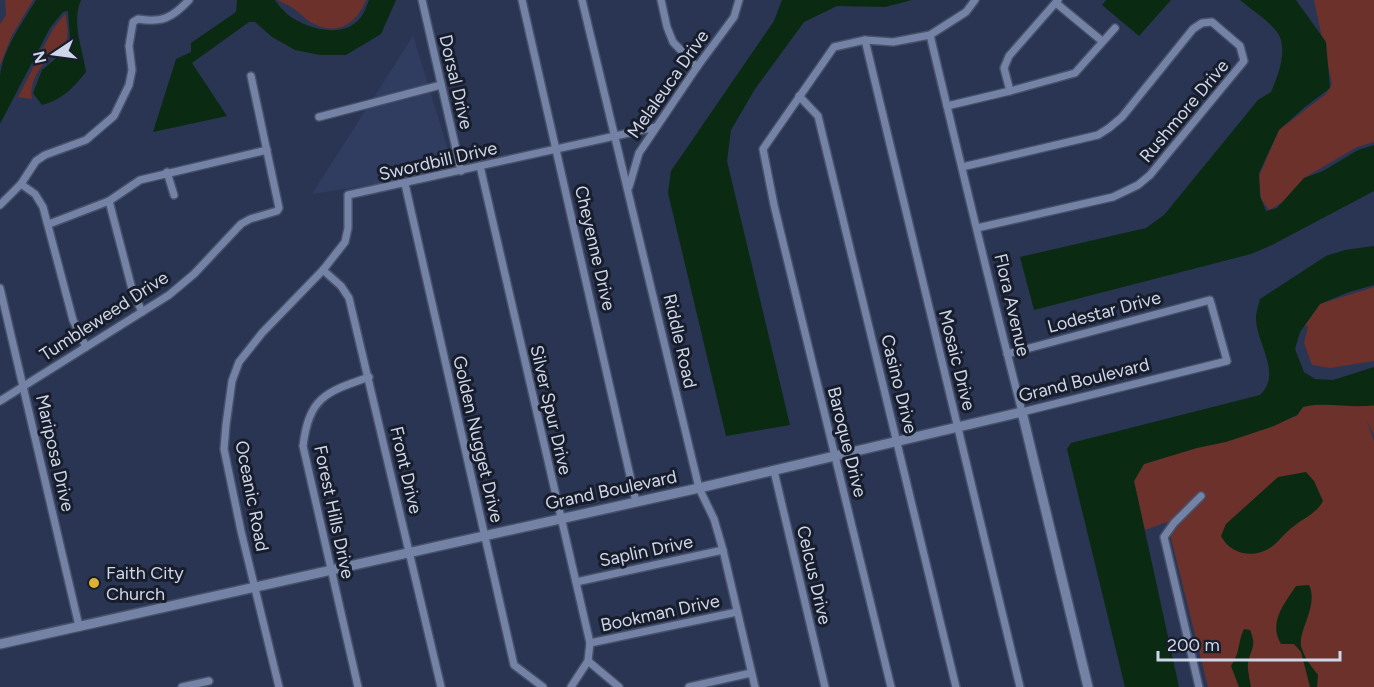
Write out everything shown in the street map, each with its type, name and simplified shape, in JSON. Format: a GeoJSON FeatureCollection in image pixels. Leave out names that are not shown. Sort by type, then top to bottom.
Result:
{"type":"FeatureCollection","features":[{"type":"Feature","properties":{"kind":"street"},"geometry":{"type":"LineString","coordinates":[[0,206],[21,184],[36,161],[45,155],[86,140],[114,116],[129,85],[132,70],[129,46],[132,22],[138,19],[160,21],[172,15],[189,0]]}},
{"type":"Feature","properties":{"kind":"street","name":"Dorsal Drive"},"geometry":{"type":"LineString","coordinates":[[422,0],[461,171]]}},
{"type":"Feature","properties":{"kind":"street","name":"Cheyenne Drive"},"geometry":{"type":"LineString","coordinates":[[522,0],[636,502]]}},
{"type":"Feature","properties":{"kind":"street","name":"Riddle Road"},"geometry":{"type":"LineString","coordinates":[[582,0],[699,488],[714,519],[723,550],[755,687]]}},
{"type":"Feature","properties":{"kind":"street"},"geometry":{"type":"LineString","coordinates":[[661,0],[673,42],[697,67]]}},
{"type":"Feature","properties":{"kind":"street","name":"Melaleuca Drive"},"geometry":{"type":"LineString","coordinates":[[628,189],[639,153],[734,16],[739,0]]}},
{"type":"Feature","properties":{"kind":"street"},"geometry":{"type":"LineString","coordinates":[[930,35],[966,12],[975,0]]}},
{"type":"Feature","properties":{"kind":"street"},"geometry":{"type":"LineString","coordinates":[[1010,91],[1004,68],[1009,56],[1057,1],[1102,41]]}},
{"type":"Feature","properties":{"kind":"street","name":"Rushmore Drive"},"geometry":{"type":"LineString","coordinates":[[962,167],[1098,135],[1122,117],[1192,29],[1202,23],[1212,22],[1240,46],[1244,62],[1150,175],[1138,185],[1113,197],[977,228]]}},
{"type":"Feature","properties":{"kind":"street"},"geometry":{"type":"LineString","coordinates":[[946,106],[1075,73],[1114,28]]}},
{"type":"Feature","properties":{"kind":"street","name":"Baroque Drive"},"geometry":{"type":"LineString","coordinates":[[891,687],[774,205],[763,149],[834,47],[865,40],[892,42],[930,35]]}},
{"type":"Feature","properties":{"kind":"street","name":"Flora Avenue"},"geometry":{"type":"LineString","coordinates":[[930,35],[1088,687]]}},
{"type":"Feature","properties":{"kind":"street","name":"Mosaic Drive"},"geometry":{"type":"LineString","coordinates":[[865,40],[1020,687]]}},
{"type":"Feature","properties":{"kind":"street"},"geometry":{"type":"LineString","coordinates":[[49,224],[109,201],[140,180],[267,150],[251,76]]}},
{"type":"Feature","properties":{"kind":"street"},"geometry":{"type":"LineString","coordinates":[[319,117],[441,85]]}},
{"type":"Feature","properties":{"kind":"street","name":"Casino Drive"},"geometry":{"type":"LineString","coordinates":[[799,96],[818,116],[956,687]]}},
{"type":"Feature","properties":{"kind":"street","name":"Swordbill Drive"},"geometry":{"type":"LineString","coordinates":[[323,270],[345,242],[348,228],[348,195],[656,127]]}},
{"type":"Feature","properties":{"kind":"street","name":"Tumbleweed Drive"},"geometry":{"type":"LineString","coordinates":[[0,401],[169,295],[194,274],[241,224],[277,211],[280,205],[267,150]]}},
{"type":"Feature","properties":{"kind":"street","name":"Silver Spur Drive"},"geometry":{"type":"LineString","coordinates":[[480,166],[590,643],[588,661]]}},
{"type":"Feature","properties":{"kind":"street"},"geometry":{"type":"LineString","coordinates":[[167,172],[174,195]]}},
{"type":"Feature","properties":{"kind":"street"},"geometry":{"type":"LineString","coordinates":[[21,184],[34,194],[43,207],[73,320],[86,347]]}},
{"type":"Feature","properties":{"kind":"street","name":"Golden Nugget Drive"},"geometry":{"type":"LineString","coordinates":[[405,184],[514,665],[543,687]]}},
{"type":"Feature","properties":{"kind":"street"},"geometry":{"type":"LineString","coordinates":[[109,201],[132,289],[142,312]]}},
{"type":"Feature","properties":{"kind":"street","name":"Front Drive"},"geometry":{"type":"LineString","coordinates":[[323,270],[349,298],[441,687]]}},
{"type":"Feature","properties":{"kind":"street","name":"Oceanic Road"},"geometry":{"type":"LineString","coordinates":[[279,687],[241,531],[224,449],[232,381],[239,362],[262,333],[323,270]]}},
{"type":"Feature","properties":{"kind":"street","name":"Mariposa Drive"},"geometry":{"type":"LineString","coordinates":[[0,288],[79,626]]}},
{"type":"Feature","properties":{"kind":"street","name":"Lodestar Drive"},"geometry":{"type":"LineString","coordinates":[[1007,354],[1210,300],[1227,361]]}},
{"type":"Feature","properties":{"kind":"street","name":"Grand Boulevard"},"geometry":{"type":"LineString","coordinates":[[0,644],[836,457],[1227,361]]}},
{"type":"Feature","properties":{"kind":"street","name":"Forest Hills Drive"},"geometry":{"type":"LineString","coordinates":[[358,687],[303,447],[305,427],[315,406],[327,393],[369,377]]}},
{"type":"Feature","properties":{"kind":"street","name":"Celcus Drive"},"geometry":{"type":"LineString","coordinates":[[774,471],[825,687]]}},
{"type":"Feature","properties":{"kind":"street"},"geometry":{"type":"LineString","coordinates":[[1199,687],[1164,537],[1201,496]]}},
{"type":"Feature","properties":{"kind":"street","name":"Saplin Drive"},"geometry":{"type":"LineString","coordinates":[[576,582],[723,550]]}},
{"type":"Feature","properties":{"kind":"street","name":"Bookman Drive"},"geometry":{"type":"LineString","coordinates":[[590,643],[737,612]]}},
{"type":"Feature","properties":{"kind":"street"},"geometry":{"type":"LineString","coordinates":[[572,687],[588,661],[619,687]]}},
{"type":"Feature","properties":{"kind":"street"},"geometry":{"type":"LineString","coordinates":[[689,687],[751,673]]}},
{"type":"Feature","properties":{"kind":"street"},"geometry":{"type":"LineString","coordinates":[[182,687],[209,681]]}},
{"type":"Feature","properties":{"kind":"shaded area"},"geometry":{"type":"Polygon","coordinates":[[[5,0],[33,0],[12,35],[0,65],[0,24],[6,15],[5,0]]]}},
{"type":"Feature","properties":{"kind":"shaded area"},"geometry":{"type":"Polygon","coordinates":[[[36,0],[81,0],[77,27],[86,72],[67,93],[49,103],[42,105],[33,93],[42,70],[61,54],[70,40],[68,11],[63,12],[50,28],[0,124],[2,66],[14,36],[36,0]]]}},
{"type":"Feature","properties":{"kind":"shaded area"},"geometry":{"type":"Polygon","coordinates":[[[237,0],[275,0],[287,14],[304,24],[314,28],[335,30],[354,24],[362,15],[369,0],[396,0],[381,34],[346,55],[320,55],[295,50],[272,37],[255,22],[249,22],[192,63],[227,116],[153,132],[176,59],[191,52],[191,43],[236,12],[237,0]]]}},
{"type":"Feature","properties":{"kind":"shaded area"},"geometry":{"type":"Polygon","coordinates":[[[278,0],[366,0],[352,21],[339,28],[331,29],[311,22],[278,0]]]}},
{"type":"Feature","properties":{"kind":"shaded area"},"geometry":{"type":"Polygon","coordinates":[[[782,0],[912,0],[885,7],[837,6],[804,22],[755,89],[731,130],[727,161],[790,425],[726,436],[668,193],[671,171],[774,21],[782,0]]]}},
{"type":"Feature","properties":{"kind":"shaded area"},"geometry":{"type":"Polygon","coordinates":[[[1106,0],[1171,0],[1139,36],[1102,5],[1106,0]]]}},
{"type":"Feature","properties":{"kind":"shaded area"},"geometry":{"type":"Polygon","coordinates":[[[1240,0],[1296,0],[1326,42],[1330,88],[1279,130],[1259,173],[1260,196],[1266,211],[1277,208],[1304,178],[1323,171],[1358,150],[1374,145],[1374,191],[1251,254],[1034,310],[1020,257],[1146,228],[1164,215],[1258,100],[1271,92],[1281,62],[1280,39],[1269,23],[1240,0]]]}},
{"type":"Feature","properties":{"kind":"shaded area"},"geometry":{"type":"Polygon","coordinates":[[[1314,0],[1374,0],[1374,142],[1357,147],[1304,178],[1284,201],[1269,210],[1261,199],[1259,176],[1279,130],[1326,94],[1332,84],[1314,0]]]}},
{"type":"Feature","properties":{"kind":"shaded area"},"geometry":{"type":"Polygon","coordinates":[[[65,14],[67,38],[64,45],[45,62],[38,72],[33,83],[32,99],[18,97],[53,29],[65,14]]]}},
{"type":"Feature","properties":{"kind":"shaded area"},"geometry":{"type":"Polygon","coordinates":[[[413,36],[455,172],[312,194],[413,36]]]}},
{"type":"Feature","properties":{"kind":"shaded area"},"geometry":{"type":"Polygon","coordinates":[[[1374,246],[1374,285],[1320,304],[1300,332],[1295,349],[1304,372],[1315,379],[1333,380],[1374,367],[1374,405],[1303,407],[1297,415],[1274,426],[1226,442],[1144,464],[1134,481],[1179,687],[1125,687],[1067,449],[1071,443],[1260,395],[1269,377],[1269,368],[1257,328],[1256,316],[1260,299],[1326,256],[1345,250],[1374,246]]]}},
{"type":"Feature","properties":{"kind":"shaded area"},"geometry":{"type":"Polygon","coordinates":[[[1374,287],[1374,361],[1330,368],[1312,365],[1304,343],[1308,327],[1305,325],[1320,304],[1374,287]]]}},
{"type":"Feature","properties":{"kind":"shaded area"},"geometry":{"type":"Polygon","coordinates":[[[1311,404],[1374,406],[1374,435],[1367,421],[1374,441],[1374,687],[1208,687],[1167,522],[1145,530],[1134,481],[1144,464],[1297,416],[1303,407],[1311,404]]]}},
{"type":"Feature","properties":{"kind":"shaded area"},"geometry":{"type":"Polygon","coordinates":[[[1306,472],[1314,481],[1323,501],[1314,512],[1291,528],[1273,546],[1263,551],[1242,553],[1225,542],[1221,536],[1226,524],[1278,477],[1306,472]]]}},
{"type":"Feature","properties":{"kind":"shaded area"},"geometry":{"type":"Polygon","coordinates":[[[1309,585],[1312,601],[1302,633],[1301,646],[1318,675],[1317,687],[1310,687],[1301,652],[1294,644],[1281,644],[1276,629],[1279,614],[1296,586],[1309,585]]]}},
{"type":"Feature","properties":{"kind":"shaded area"},"geometry":{"type":"Polygon","coordinates":[[[1244,629],[1250,630],[1253,640],[1248,665],[1251,687],[1239,687],[1231,666],[1244,629]]]}},
{"type":"Feature","properties":{"kind":"place","name":"Faith City Church"},"geometry":{"type":"Point","coordinates":[94,583]}}]}
